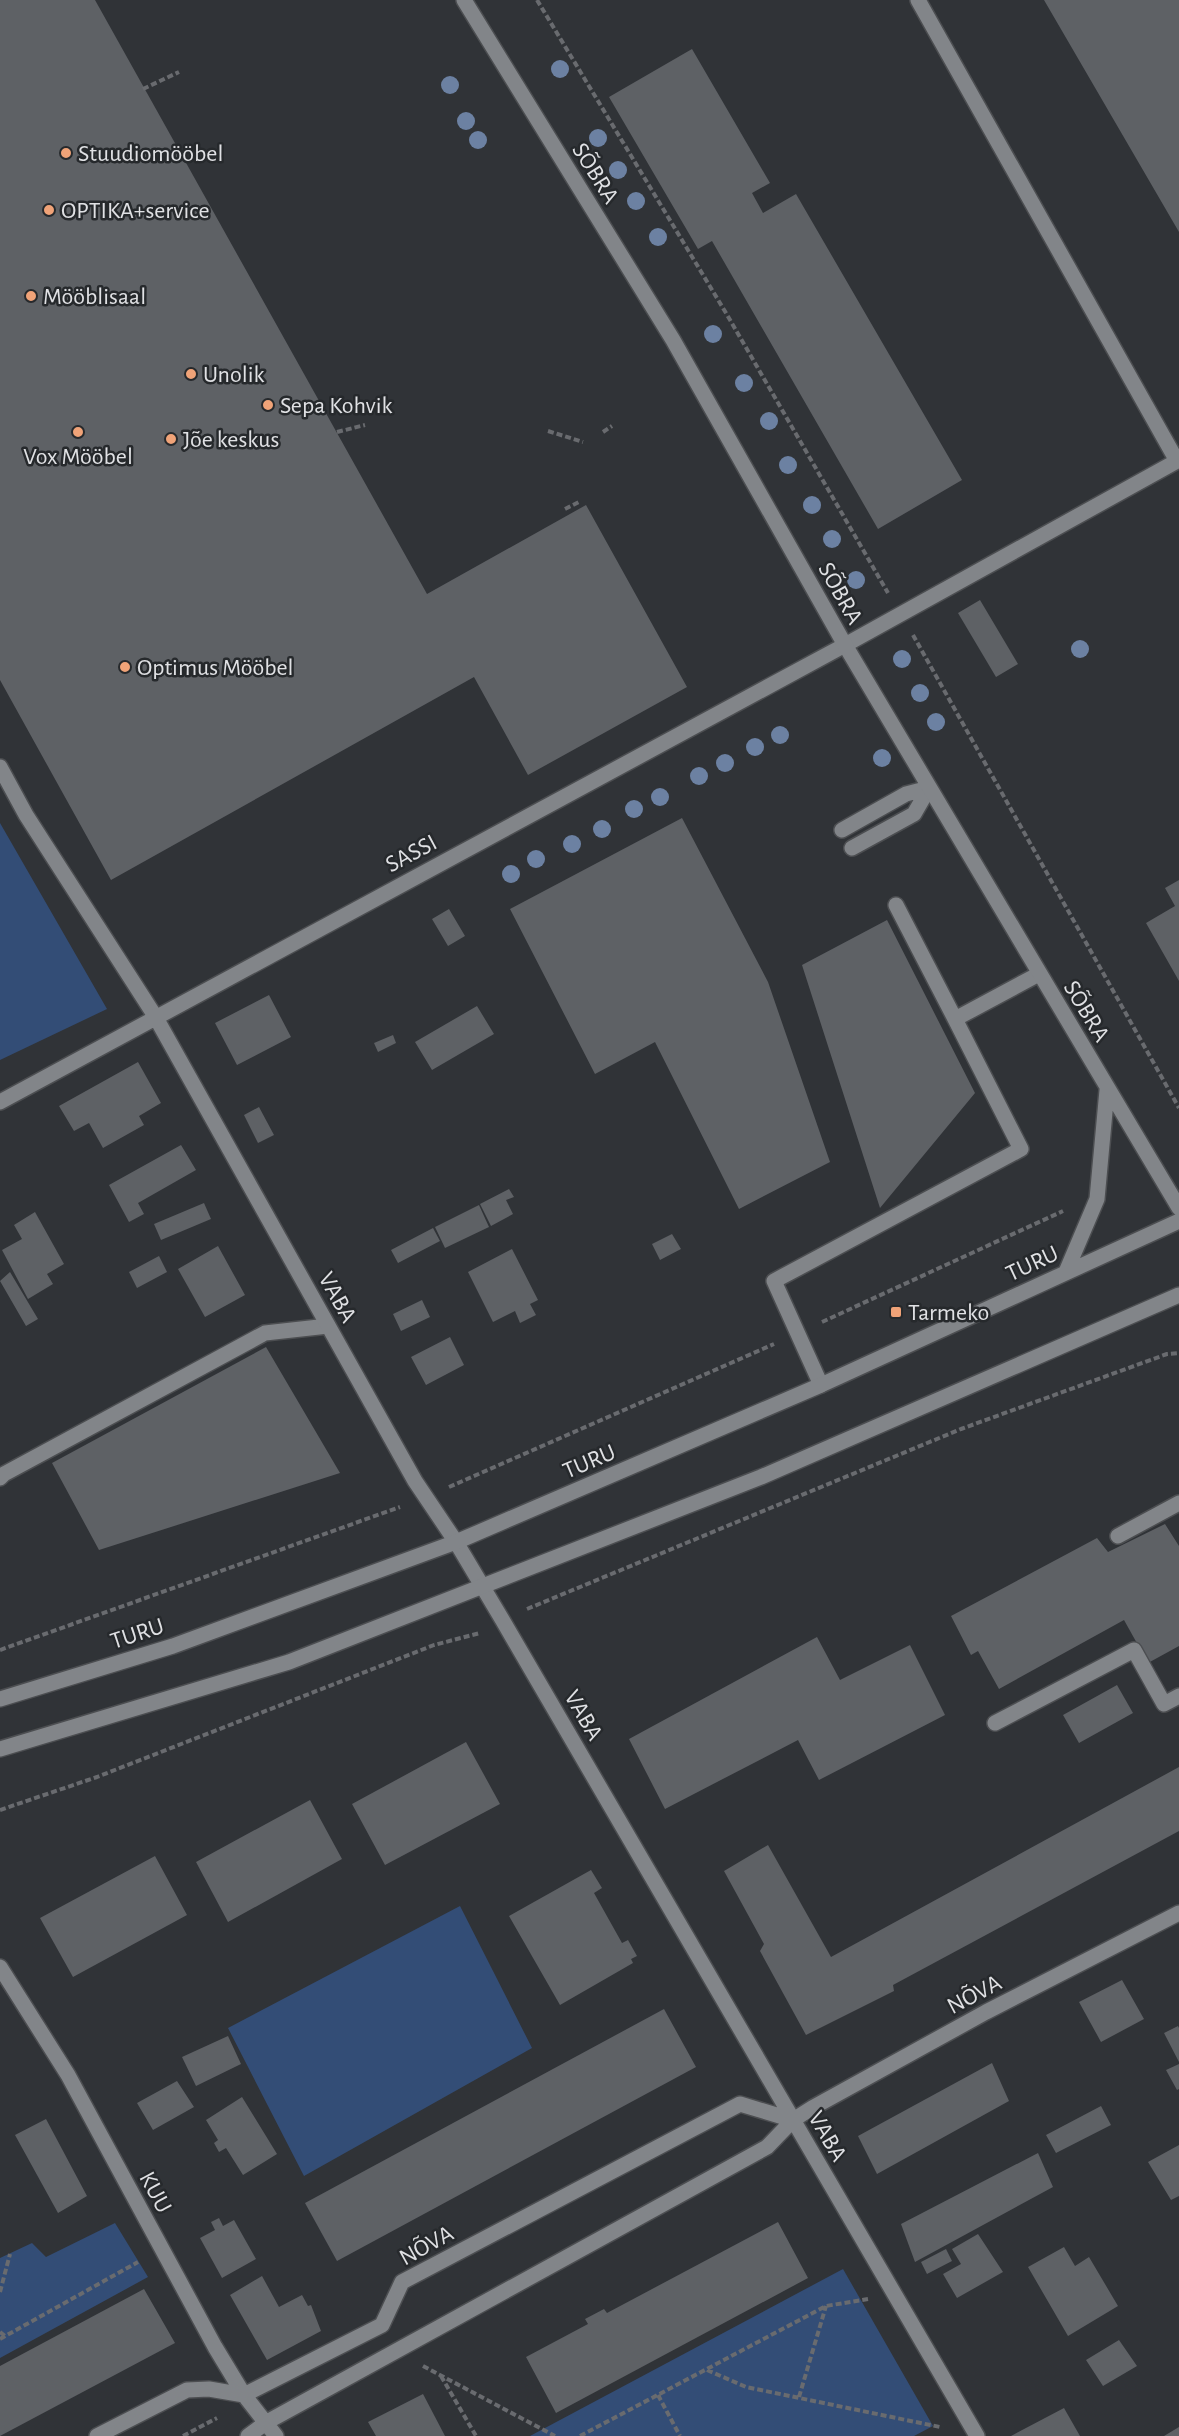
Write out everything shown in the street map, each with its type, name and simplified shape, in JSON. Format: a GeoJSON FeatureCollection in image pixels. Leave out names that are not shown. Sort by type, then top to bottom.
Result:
{"type":"FeatureCollection","features":[{"type":"Feature","properties":{"kind":"street","name":"SÕBRA"},"geometry":{"type":"LineString","coordinates":[[464,0],[673,340],[845,645],[1179,1208]]}},
{"type":"Feature","properties":{"kind":"street","name":"SASSI"},"geometry":{"type":"LineString","coordinates":[[0,1102],[155,1016],[845,645],[1177,461],[918,0]]}},
{"type":"Feature","properties":{"kind":"street","name":"VABA"},"geometry":{"type":"LineString","coordinates":[[0,767],[26,815],[155,1016],[426,1497],[503,1621],[976,2435]]}},
{"type":"Feature","properties":{"kind":"street"},"geometry":{"type":"LineString","coordinates":[[842,830],[906,794],[929,789]]}},
{"type":"Feature","properties":{"kind":"street"},"geometry":{"type":"LineString","coordinates":[[852,849],[914,814],[929,789]]}},
{"type":"Feature","properties":{"kind":"street"},"geometry":{"type":"LineString","coordinates":[[821,1385],[774,1281],[1021,1149],[896,905]]}},
{"type":"Feature","properties":{"kind":"street"},"geometry":{"type":"LineString","coordinates":[[955,1019],[1039,974]]}},
{"type":"Feature","properties":{"kind":"street"},"geometry":{"type":"LineString","coordinates":[[1066,1272],[1097,1199],[1107,1090]]}},
{"type":"Feature","properties":{"kind":"street","name":"TURU"},"geometry":{"type":"LineString","coordinates":[[0,1699],[173,1646],[456,1542],[821,1385],[1179,1221]]}},
{"type":"Feature","properties":{"kind":"street"},"geometry":{"type":"LineString","coordinates":[[0,1749],[289,1662],[761,1477],[1179,1295]]}},
{"type":"Feature","properties":{"kind":"street"},"geometry":{"type":"LineString","coordinates":[[0,1478],[265,1333],[328,1326]]}},
{"type":"Feature","properties":{"kind":"street"},"geometry":{"type":"LineString","coordinates":[[1118,1536],[1179,1503]]}},
{"type":"Feature","properties":{"kind":"street"},"geometry":{"type":"LineString","coordinates":[[995,1723],[1134,1650],[1164,1704],[1179,1696]]}},
{"type":"Feature","properties":{"kind":"street","name":"NÕVA"},"geometry":{"type":"LineString","coordinates":[[248,2436],[267,2422],[767,2147],[793,2120],[986,2012],[1179,1913]]}},
{"type":"Feature","properties":{"kind":"street","name":"KUU"},"geometry":{"type":"LineString","coordinates":[[0,1967],[68,2075],[244,2395],[276,2436]]}},
{"type":"Feature","properties":{"kind":"street","name":"NÕVA"},"geometry":{"type":"LineString","coordinates":[[244,2395],[381,2325],[402,2282],[740,2104],[793,2120]]}},
{"type":"Feature","properties":{"kind":"street"},"geometry":{"type":"LineString","coordinates":[[97,2436],[187,2390],[209,2389],[244,2395]]}},
{"type":"Feature","properties":{"kind":"path"},"geometry":{"type":"LineString","coordinates":[[537,0],[726,314],[901,614],[1179,1108]]}},
{"type":"Feature","properties":{"kind":"path"},"geometry":{"type":"LineString","coordinates":[[144,90],[179,72]]}},
{"type":"Feature","properties":{"kind":"path"},"geometry":{"type":"LineString","coordinates":[[337,432],[365,425]]}},
{"type":"Feature","properties":{"kind":"path"},"geometry":{"type":"LineString","coordinates":[[603,432],[612,426]]}},
{"type":"Feature","properties":{"kind":"path"},"geometry":{"type":"LineString","coordinates":[[548,430],[583,442]]}},
{"type":"Feature","properties":{"kind":"path"},"geometry":{"type":"LineString","coordinates":[[565,509],[581,501]]}},
{"type":"Feature","properties":{"kind":"path"},"geometry":{"type":"LineString","coordinates":[[0,1650],[426,1497],[796,1334],[1064,1210]]}},
{"type":"Feature","properties":{"kind":"path"},"geometry":{"type":"LineString","coordinates":[[0,1810],[97,1777],[393,1660],[434,1645],[479,1633],[961,1429],[1167,1354],[1179,1353]]}},
{"type":"Feature","properties":{"kind":"path"},"geometry":{"type":"LineString","coordinates":[[0,2332],[2,2338],[162,2249]]}},
{"type":"Feature","properties":{"kind":"path"},"geometry":{"type":"LineString","coordinates":[[0,2292],[10,2254]]}},
{"type":"Feature","properties":{"kind":"path"},"geometry":{"type":"LineString","coordinates":[[580,2436],[826,2306],[894,2295]]}},
{"type":"Feature","properties":{"kind":"path"},"geometry":{"type":"LineString","coordinates":[[799,2397],[826,2306]]}},
{"type":"Feature","properties":{"kind":"path"},"geometry":{"type":"LineString","coordinates":[[396,2352],[555,2436]]}},
{"type":"Feature","properties":{"kind":"path"},"geometry":{"type":"LineString","coordinates":[[706,2369],[746,2386],[976,2435]]}},
{"type":"Feature","properties":{"kind":"path"},"geometry":{"type":"LineString","coordinates":[[441,2376],[476,2436]]}},
{"type":"Feature","properties":{"kind":"path"},"geometry":{"type":"LineString","coordinates":[[657,2395],[680,2436]]}},
{"type":"Feature","properties":{"kind":"shaded area"},"geometry":{"type":"Polygon","coordinates":[[[0,823],[107,1009],[0,1060],[0,823]]]}},
{"type":"Feature","properties":{"kind":"shaded area"},"geometry":{"type":"Polygon","coordinates":[[[460,1906],[532,2048],[304,2176],[228,2028],[460,1906]]]}},
{"type":"Feature","properties":{"kind":"shaded area"},"geometry":{"type":"Polygon","coordinates":[[[115,2223],[148,2277],[0,2358],[0,2258],[32,2243],[46,2257],[115,2223]]]}},
{"type":"Feature","properties":{"kind":"shaded area"},"geometry":{"type":"Polygon","coordinates":[[[843,2269],[933,2426],[914,2436],[530,2436],[843,2269]]]}},
{"type":"Feature","properties":{"kind":"building","name":"Jõe keskus"},"geometry":{"type":"Polygon","coordinates":[[[0,0],[95,0],[427,594],[586,505],[687,687],[528,775],[474,677],[111,880],[0,680],[0,0]]]}},
{"type":"Feature","properties":{"kind":"building"},"geometry":{"type":"Polygon","coordinates":[[[1044,0],[1179,0],[1179,232],[1044,0]]]}},
{"type":"Feature","properties":{"kind":"building"},"geometry":{"type":"Polygon","coordinates":[[[692,49],[770,183],[752,193],[763,213],[796,194],[962,480],[878,529],[712,241],[698,249],[609,97],[692,49]]]}},
{"type":"Feature","properties":{"kind":"building"},"geometry":{"type":"Polygon","coordinates":[[[980,600],[1018,664],[996,677],[958,613],[980,600]]]}},
{"type":"Feature","properties":{"kind":"building"},"geometry":{"type":"Polygon","coordinates":[[[682,818],[768,982],[830,1162],[739,1209],[655,1042],[595,1074],[510,909],[682,818]]]}},
{"type":"Feature","properties":{"kind":"building"},"geometry":{"type":"Polygon","coordinates":[[[1179,880],[1179,981],[1146,923],[1175,906],[1165,888],[1179,880]]]}},
{"type":"Feature","properties":{"kind":"building"},"geometry":{"type":"Polygon","coordinates":[[[449,909],[465,936],[448,946],[432,919],[449,909]]]}},
{"type":"Feature","properties":{"kind":"building"},"geometry":{"type":"Polygon","coordinates":[[[887,920],[975,1093],[880,1208],[802,965],[887,920]]]}},
{"type":"Feature","properties":{"kind":"building"},"geometry":{"type":"Polygon","coordinates":[[[269,995],[291,1037],[237,1065],[215,1023],[269,995]]]}},
{"type":"Feature","properties":{"kind":"building"},"geometry":{"type":"Polygon","coordinates":[[[477,1006],[494,1034],[432,1070],[415,1042],[477,1006]]]}},
{"type":"Feature","properties":{"kind":"building"},"geometry":{"type":"Polygon","coordinates":[[[393,1035],[396,1043],[378,1052],[374,1043],[393,1035]]]}},
{"type":"Feature","properties":{"kind":"building"},"geometry":{"type":"Polygon","coordinates":[[[138,1062],[161,1103],[139,1116],[144,1125],[103,1148],[89,1123],[74,1131],[59,1106],[138,1062]]]}},
{"type":"Feature","properties":{"kind":"building"},"geometry":{"type":"Polygon","coordinates":[[[259,1107],[274,1135],[258,1143],[244,1115],[259,1107]]]}},
{"type":"Feature","properties":{"kind":"building"},"geometry":{"type":"Polygon","coordinates":[[[181,1145],[196,1170],[138,1203],[144,1214],[129,1222],[109,1185],[181,1145]]]}},
{"type":"Feature","properties":{"kind":"building"},"geometry":{"type":"Polygon","coordinates":[[[509,1189],[514,1197],[506,1200],[513,1214],[491,1226],[480,1204],[509,1189]]]}},
{"type":"Feature","properties":{"kind":"building"},"geometry":{"type":"Polygon","coordinates":[[[204,1203],[211,1219],[161,1240],[154,1224],[204,1203]]]}},
{"type":"Feature","properties":{"kind":"building"},"geometry":{"type":"Polygon","coordinates":[[[479,1205],[489,1227],[445,1248],[435,1227],[479,1205]]]}},
{"type":"Feature","properties":{"kind":"building"},"geometry":{"type":"Polygon","coordinates":[[[35,1212],[64,1264],[47,1274],[53,1284],[28,1299],[2,1250],[22,1239],[14,1225],[35,1212]]]}},
{"type":"Feature","properties":{"kind":"building"},"geometry":{"type":"Polygon","coordinates":[[[433,1228],[440,1241],[398,1263],[391,1250],[433,1228]]]}},
{"type":"Feature","properties":{"kind":"building"},"geometry":{"type":"Polygon","coordinates":[[[672,1234],[681,1249],[660,1260],[652,1244],[672,1234]]]}},
{"type":"Feature","properties":{"kind":"building"},"geometry":{"type":"Polygon","coordinates":[[[218,1246],[245,1295],[205,1317],[178,1269],[218,1246]]]}},
{"type":"Feature","properties":{"kind":"building"},"geometry":{"type":"Polygon","coordinates":[[[512,1249],[538,1300],[530,1304],[536,1315],[520,1323],[515,1311],[493,1322],[468,1272],[512,1249]]]}},
{"type":"Feature","properties":{"kind":"building"},"geometry":{"type":"Polygon","coordinates":[[[159,1256],[167,1272],[137,1288],[129,1272],[159,1256]]]}},
{"type":"Feature","properties":{"kind":"building"},"geometry":{"type":"Polygon","coordinates":[[[10,1272],[38,1319],[26,1326],[0,1281],[10,1272]]]}},
{"type":"Feature","properties":{"kind":"building"},"geometry":{"type":"Polygon","coordinates":[[[422,1300],[430,1317],[401,1331],[393,1314],[422,1300]]]}},
{"type":"Feature","properties":{"kind":"building"},"geometry":{"type":"Polygon","coordinates":[[[450,1337],[464,1365],[426,1385],[411,1357],[450,1337]]]}},
{"type":"Feature","properties":{"kind":"building"},"geometry":{"type":"Polygon","coordinates":[[[266,1347],[340,1473],[99,1550],[52,1463],[266,1347]]]}},
{"type":"Feature","properties":{"kind":"building"},"geometry":{"type":"Polygon","coordinates":[[[1165,1524],[1179,1546],[1179,1646],[1148,1663],[1124,1620],[999,1689],[978,1651],[971,1655],[951,1616],[1097,1538],[1108,1552],[1165,1524]]]}},
{"type":"Feature","properties":{"kind":"building"},"geometry":{"type":"Polygon","coordinates":[[[817,1637],[840,1680],[910,1645],[945,1715],[819,1780],[798,1740],[665,1809],[629,1739],[817,1637]]]}},
{"type":"Feature","properties":{"kind":"building"},"geometry":{"type":"Polygon","coordinates":[[[1117,1685],[1133,1713],[1079,1743],[1063,1715],[1117,1685]]]}},
{"type":"Feature","properties":{"kind":"building"},"geometry":{"type":"Polygon","coordinates":[[[466,1742],[500,1804],[385,1865],[352,1804],[466,1742]]]}},
{"type":"Feature","properties":{"kind":"building"},"geometry":{"type":"Polygon","coordinates":[[[1179,1767],[1179,1831],[893,1985],[894,1991],[806,2035],[760,1951],[764,1944],[724,1871],[768,1845],[831,1957],[1179,1767]]]}},
{"type":"Feature","properties":{"kind":"building"},"geometry":{"type":"Polygon","coordinates":[[[310,1800],[342,1859],[228,1922],[196,1862],[310,1800]]]}},
{"type":"Feature","properties":{"kind":"building"},"geometry":{"type":"Polygon","coordinates":[[[155,1856],[187,1915],[73,1977],[40,1918],[155,1856]]]}},
{"type":"Feature","properties":{"kind":"building"},"geometry":{"type":"Polygon","coordinates":[[[591,1870],[602,1888],[594,1893],[622,1943],[628,1940],[637,1956],[631,1959],[633,1963],[560,2005],[509,1916],[591,1870]]]}},
{"type":"Feature","properties":{"kind":"building"},"geometry":{"type":"Polygon","coordinates":[[[1122,1980],[1144,2019],[1101,2042],[1079,2002],[1122,1980]]]}},
{"type":"Feature","properties":{"kind":"building"},"geometry":{"type":"Polygon","coordinates":[[[664,2009],[696,2067],[337,2261],[305,2203],[664,2009]]]}},
{"type":"Feature","properties":{"kind":"building"},"geometry":{"type":"Polygon","coordinates":[[[1178,2026],[1179,2028],[1179,2062],[1164,2033],[1178,2026]]]}},
{"type":"Feature","properties":{"kind":"building"},"geometry":{"type":"Polygon","coordinates":[[[228,2036],[241,2064],[196,2086],[182,2057],[228,2036]]]}},
{"type":"Feature","properties":{"kind":"building"},"geometry":{"type":"Polygon","coordinates":[[[992,2063],[1009,2101],[877,2174],[858,2136],[992,2063]]]}},
{"type":"Feature","properties":{"kind":"building"},"geometry":{"type":"Polygon","coordinates":[[[1179,2064],[1179,2089],[1177,2090],[1166,2070],[1179,2064]]]}},
{"type":"Feature","properties":{"kind":"building"},"geometry":{"type":"Polygon","coordinates":[[[177,2081],[194,2107],[153,2130],[137,2103],[177,2081]]]}},
{"type":"Feature","properties":{"kind":"building"},"geometry":{"type":"Polygon","coordinates":[[[242,2097],[277,2154],[243,2175],[226,2148],[219,2152],[214,2143],[218,2140],[206,2120],[242,2097]]]}},
{"type":"Feature","properties":{"kind":"building"},"geometry":{"type":"Polygon","coordinates":[[[1101,2106],[1111,2125],[1056,2153],[1046,2135],[1101,2106]]]}},
{"type":"Feature","properties":{"kind":"building"},"geometry":{"type":"Polygon","coordinates":[[[46,2119],[87,2196],[58,2213],[15,2135],[46,2119]]]}},
{"type":"Feature","properties":{"kind":"building"},"geometry":{"type":"Polygon","coordinates":[[[1179,2145],[1179,2196],[1171,2200],[1148,2162],[1179,2145]]]}},
{"type":"Feature","properties":{"kind":"building"},"geometry":{"type":"Polygon","coordinates":[[[1038,2153],[1053,2187],[915,2262],[901,2224],[1038,2153]]]}},
{"type":"Feature","properties":{"kind":"building"},"geometry":{"type":"Polygon","coordinates":[[[219,2218],[223,2226],[234,2220],[256,2259],[222,2278],[200,2238],[215,2230],[211,2222],[219,2218]]]}},
{"type":"Feature","properties":{"kind":"building"},"geometry":{"type":"Polygon","coordinates":[[[778,2222],[808,2278],[556,2413],[526,2357],[588,2324],[585,2319],[604,2309],[607,2313],[778,2222]]]}},
{"type":"Feature","properties":{"kind":"building"},"geometry":{"type":"Polygon","coordinates":[[[978,2234],[1003,2272],[957,2298],[943,2274],[961,2264],[952,2249],[978,2234]]]}},
{"type":"Feature","properties":{"kind":"building"},"geometry":{"type":"Polygon","coordinates":[[[1064,2247],[1075,2266],[1089,2257],[1118,2306],[1068,2336],[1028,2267],[1064,2247]]]}},
{"type":"Feature","properties":{"kind":"building"},"geometry":{"type":"Polygon","coordinates":[[[946,2249],[952,2261],[927,2274],[921,2262],[946,2249]]]}},
{"type":"Feature","properties":{"kind":"building"},"geometry":{"type":"Polygon","coordinates":[[[262,2276],[279,2307],[302,2295],[308,2306],[311,2305],[321,2331],[267,2360],[230,2295],[262,2276]]]}},
{"type":"Feature","properties":{"kind":"building"},"geometry":{"type":"Polygon","coordinates":[[[144,2289],[175,2343],[0,2436],[0,2366],[144,2289]]]}},
{"type":"Feature","properties":{"kind":"building"},"geometry":{"type":"Polygon","coordinates":[[[1119,2340],[1137,2366],[1103,2386],[1086,2360],[1119,2340]]]}},
{"type":"Feature","properties":{"kind":"building"},"geometry":{"type":"Polygon","coordinates":[[[423,2394],[445,2436],[376,2436],[368,2422],[423,2394]]]}},
{"type":"Feature","properties":{"kind":"building"},"geometry":{"type":"Polygon","coordinates":[[[1064,2408],[1080,2436],[1011,2436],[1064,2408]]]}},
{"type":"Feature","properties":{"kind":"building"},"geometry":{"type":"Polygon","coordinates":[[[1179,2427],[1179,2436],[1164,2436],[1179,2427]]]}},
{"type":"Feature","properties":{"kind":"place","name":"Stuudiomööbel"},"geometry":{"type":"Point","coordinates":[66,153]}},
{"type":"Feature","properties":{"kind":"place","name":"OPTIKA+service"},"geometry":{"type":"Point","coordinates":[49,210]}},
{"type":"Feature","properties":{"kind":"place","name":"Mööblisaal"},"geometry":{"type":"Point","coordinates":[31,296]}},
{"type":"Feature","properties":{"kind":"place","name":"Unolik"},"geometry":{"type":"Point","coordinates":[191,374]}},
{"type":"Feature","properties":{"kind":"place","name":"Sepa Kohvik"},"geometry":{"type":"Point","coordinates":[268,405]}},
{"type":"Feature","properties":{"kind":"place","name":"Vox Mööbel"},"geometry":{"type":"Point","coordinates":[78,432]}},
{"type":"Feature","properties":{"kind":"place","name":"Jõe keskus"},"geometry":{"type":"Point","coordinates":[171,439]}},
{"type":"Feature","properties":{"kind":"place","name":"Optimus Mööbel"},"geometry":{"type":"Point","coordinates":[125,667]}},
{"type":"Feature","properties":{"kind":"place","name":"Tarmeko"},"geometry":{"type":"Point","coordinates":[896,1312]}}]}
